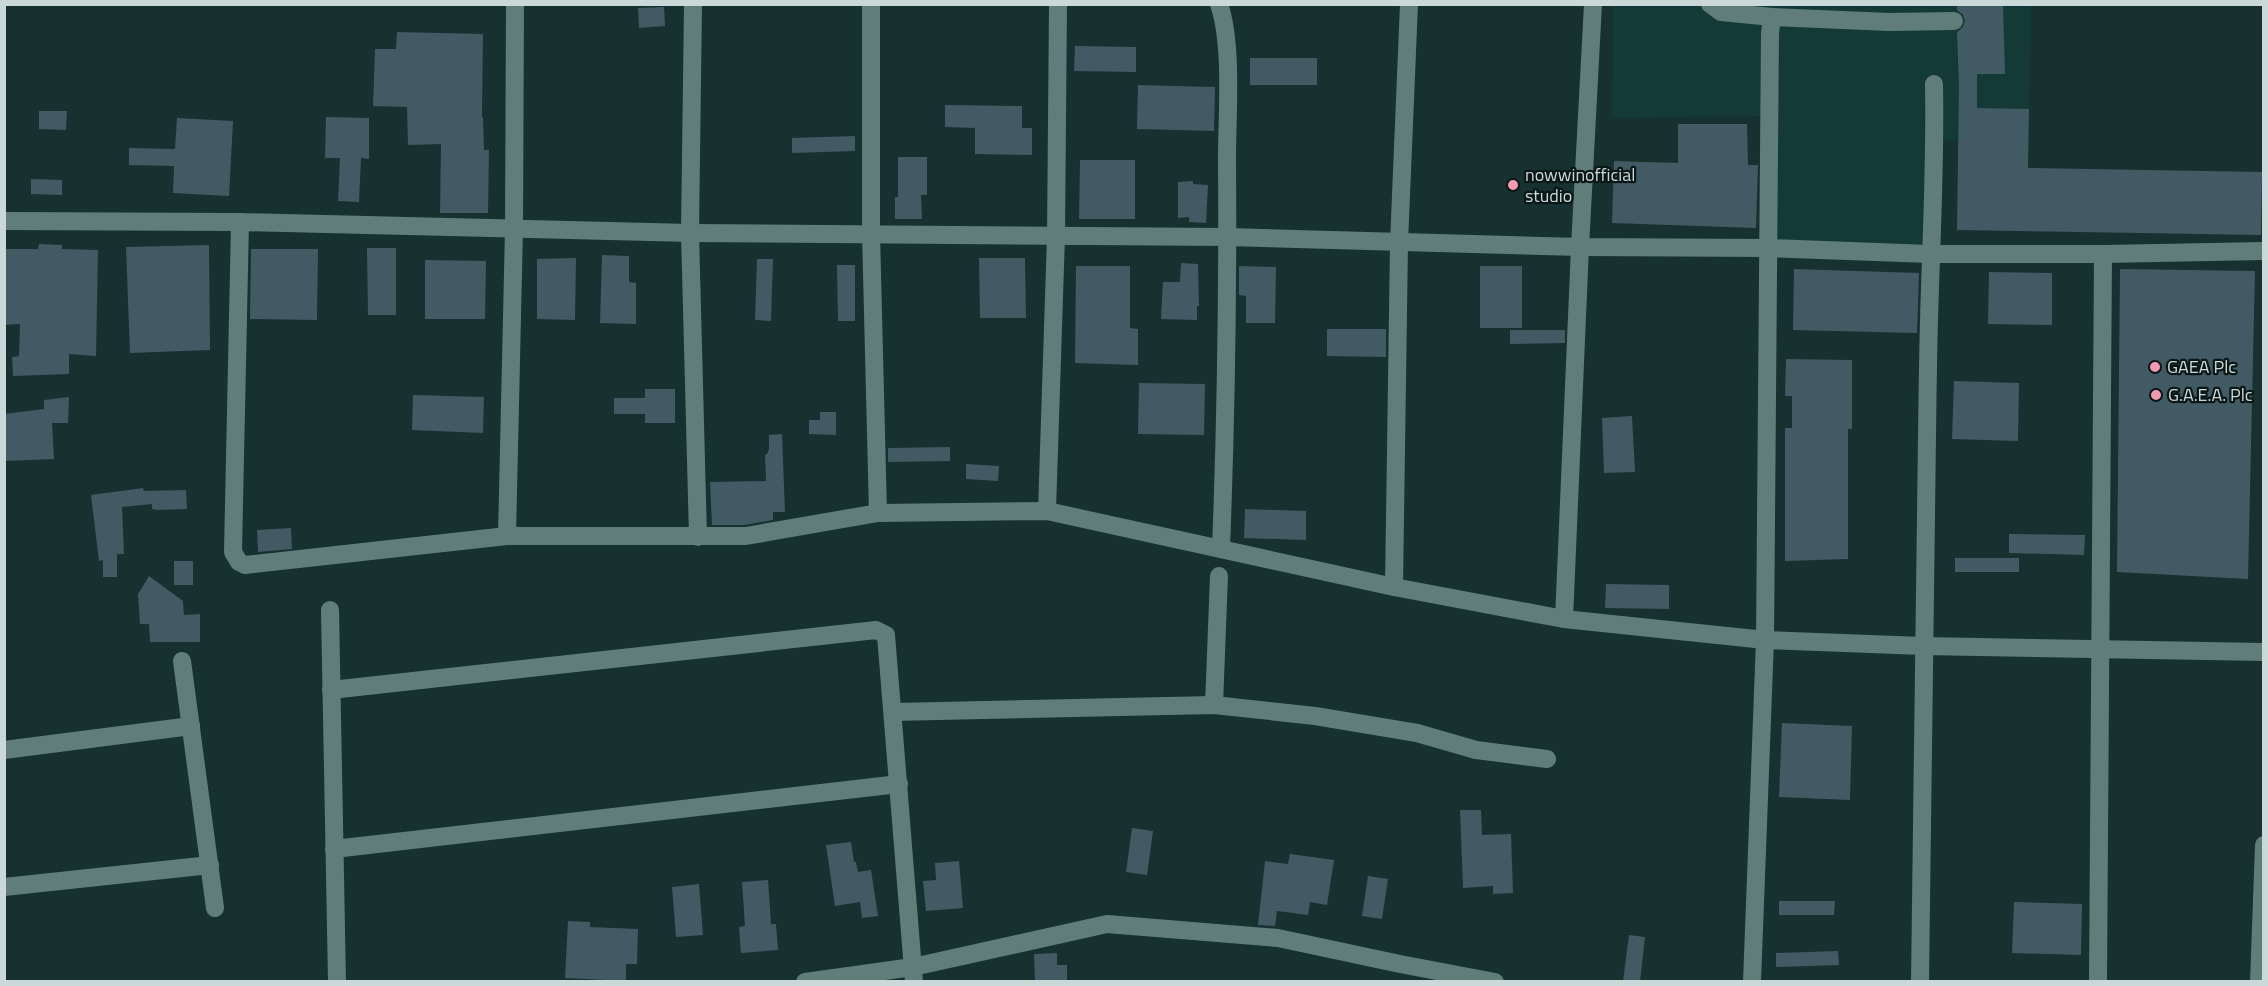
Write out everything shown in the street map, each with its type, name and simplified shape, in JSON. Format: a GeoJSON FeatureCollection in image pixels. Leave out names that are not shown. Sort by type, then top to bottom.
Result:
{"type":"FeatureCollection","features":[{"type":"Feature","properties":{"kind":"street"},"geometry":{"type":"LineString","coordinates":[[507,536],[514,229],[515,4]]}},
{"type":"Feature","properties":{"kind":"street"},"geometry":{"type":"LineString","coordinates":[[693,4],[690,233],[698,537]]}},
{"type":"Feature","properties":{"kind":"street"},"geometry":{"type":"LineString","coordinates":[[871,4],[871,233],[878,513]]}},
{"type":"Feature","properties":{"kind":"street"},"geometry":{"type":"LineString","coordinates":[[1047,511],[1056,236],[1058,4]]}},
{"type":"Feature","properties":{"kind":"street"},"geometry":{"type":"LineString","coordinates":[[1219,4],[1227,47],[1228,237],[1227,375],[1221,549]]}},
{"type":"Feature","properties":{"kind":"street"},"geometry":{"type":"LineString","coordinates":[[1394,587],[1399,243],[1409,4]]}},
{"type":"Feature","properties":{"kind":"street"},"geometry":{"type":"LineString","coordinates":[[1564,619],[1593,4]]}},
{"type":"Feature","properties":{"kind":"street"},"geometry":{"type":"LineString","coordinates":[[1710,4],[1721,12],[1772,17],[1889,22],[1954,21]]}},
{"type":"Feature","properties":{"kind":"street"},"geometry":{"type":"LineString","coordinates":[[1752,981],[1765,640],[1770,33],[1772,17]]}},
{"type":"Feature","properties":{"kind":"street"},"geometry":{"type":"LineString","coordinates":[[1920,981],[1923,646],[1930,254],[1935,141],[1934,84]]}},
{"type":"Feature","properties":{"kind":"street"},"geometry":{"type":"LineString","coordinates":[[4,221],[240,222],[690,233],[1228,237],[1580,247],[1768,248],[1930,254],[2264,251]]}},
{"type":"Feature","properties":{"kind":"street"},"geometry":{"type":"LineString","coordinates":[[240,222],[233,552],[239,562],[245,565],[507,536],[746,536],[878,513],[1047,511],[1394,587],[1564,619],[1765,640],[1923,646],[2264,652]]}},
{"type":"Feature","properties":{"kind":"street"},"geometry":{"type":"LineString","coordinates":[[2098,981],[2103,254]]}},
{"type":"Feature","properties":{"kind":"street"},"geometry":{"type":"LineString","coordinates":[[1214,705],[1219,576]]}},
{"type":"Feature","properties":{"kind":"street"},"geometry":{"type":"LineString","coordinates":[[330,610],[337,981]]}},
{"type":"Feature","properties":{"kind":"street"},"geometry":{"type":"LineString","coordinates":[[331,690],[876,630],[886,635],[914,974]]}},
{"type":"Feature","properties":{"kind":"street"},"geometry":{"type":"LineString","coordinates":[[182,661],[215,909]]}},
{"type":"Feature","properties":{"kind":"street"},"geometry":{"type":"LineString","coordinates":[[893,712],[1214,705],[1315,716],[1417,733],[1476,750],[1547,759]]}},
{"type":"Feature","properties":{"kind":"street"},"geometry":{"type":"LineString","coordinates":[[4,750],[191,726]]}},
{"type":"Feature","properties":{"kind":"street"},"geometry":{"type":"LineString","coordinates":[[334,849],[899,784]]}},
{"type":"Feature","properties":{"kind":"street"},"geometry":{"type":"LineString","coordinates":[[2259,981],[2264,845]]}},
{"type":"Feature","properties":{"kind":"street"},"geometry":{"type":"LineString","coordinates":[[4,887],[210,865]]}},
{"type":"Feature","properties":{"kind":"street"},"geometry":{"type":"LineString","coordinates":[[805,981],[914,974],[1107,924],[1278,938],[1495,981]]}},
{"type":"Feature","properties":{"kind":"shaded area"},"geometry":{"type":"Polygon","coordinates":[[[1613,5],[2031,5],[2028,168],[1958,167],[1958,140],[1935,141],[1930,251],[1768,248],[1769,116],[1612,118],[1613,5]]]}},
{"type":"Feature","properties":{"kind":"building"},"geometry":{"type":"Polygon","coordinates":[[[1957,4],[2003,4],[2005,74],[1977,74],[1977,108],[2029,109],[2028,168],[2262,172],[2261,235],[1957,230],[1959,84],[1957,32],[1963,27],[1965,21],[1963,15],[1957,10],[1957,4]]]}},
{"type":"Feature","properties":{"kind":"building"},"geometry":{"type":"Polygon","coordinates":[[[664,7],[665,26],[639,28],[638,8],[664,7]]]}},
{"type":"Feature","properties":{"kind":"building"},"geometry":{"type":"Polygon","coordinates":[[[397,32],[483,34],[482,117],[484,150],[489,150],[488,213],[440,213],[441,144],[408,145],[407,107],[373,106],[375,49],[396,49],[397,32]]]}},
{"type":"Feature","properties":{"kind":"building"},"geometry":{"type":"Polygon","coordinates":[[[1075,46],[1136,47],[1136,72],[1074,71],[1075,46]]]}},
{"type":"Feature","properties":{"kind":"building"},"geometry":{"type":"Polygon","coordinates":[[[1250,58],[1317,58],[1317,85],[1250,85],[1250,58]]]}},
{"type":"Feature","properties":{"kind":"building"},"geometry":{"type":"Polygon","coordinates":[[[1138,85],[1215,87],[1214,131],[1137,129],[1138,85]]]}},
{"type":"Feature","properties":{"kind":"building"},"geometry":{"type":"Polygon","coordinates":[[[945,105],[1022,106],[1022,128],[1032,128],[1032,155],[975,154],[975,128],[945,127],[945,105]]]}},
{"type":"Feature","properties":{"kind":"building"},"geometry":{"type":"Polygon","coordinates":[[[39,111],[67,111],[66,130],[39,129],[39,111]]]}},
{"type":"Feature","properties":{"kind":"building"},"geometry":{"type":"Polygon","coordinates":[[[326,117],[369,118],[369,159],[361,158],[359,202],[338,201],[340,158],[325,158],[326,117]]]}},
{"type":"Feature","properties":{"kind":"building"},"geometry":{"type":"Polygon","coordinates":[[[177,118],[233,121],[229,196],[173,193],[174,166],[129,165],[129,148],[175,149],[177,118]]]}},
{"type":"Feature","properties":{"kind":"building"},"geometry":{"type":"Polygon","coordinates":[[[1678,124],[1747,124],[1748,165],[1758,165],[1756,228],[1612,223],[1614,161],[1678,163],[1678,124]]]}},
{"type":"Feature","properties":{"kind":"building"},"geometry":{"type":"Polygon","coordinates":[[[855,136],[855,151],[792,153],[792,138],[855,136]]]}},
{"type":"Feature","properties":{"kind":"building"},"geometry":{"type":"Polygon","coordinates":[[[898,157],[927,157],[927,195],[921,195],[922,219],[895,219],[895,197],[898,197],[898,157]]]}},
{"type":"Feature","properties":{"kind":"building"},"geometry":{"type":"Polygon","coordinates":[[[1080,160],[1135,160],[1135,219],[1079,219],[1080,160]]]}},
{"type":"Feature","properties":{"kind":"building"},"geometry":{"type":"Polygon","coordinates":[[[31,179],[62,180],[62,195],[31,194],[31,179]]]}},
{"type":"Feature","properties":{"kind":"building"},"geometry":{"type":"Polygon","coordinates":[[[1193,181],[1193,184],[1208,185],[1206,223],[1189,222],[1189,217],[1178,218],[1178,182],[1193,181]]]}},
{"type":"Feature","properties":{"kind":"building"},"geometry":{"type":"Polygon","coordinates":[[[39,244],[62,245],[62,249],[98,250],[96,356],[69,354],[69,374],[13,376],[12,357],[19,356],[20,324],[4,325],[4,249],[38,249],[39,244]]]}},
{"type":"Feature","properties":{"kind":"building"},"geometry":{"type":"Polygon","coordinates":[[[209,245],[210,350],[130,353],[126,247],[209,245]]]}},
{"type":"Feature","properties":{"kind":"building"},"geometry":{"type":"Polygon","coordinates":[[[367,248],[396,248],[396,315],[368,315],[367,248]]]}},
{"type":"Feature","properties":{"kind":"building"},"geometry":{"type":"Polygon","coordinates":[[[251,249],[318,249],[317,320],[250,319],[251,249]]]}},
{"type":"Feature","properties":{"kind":"building"},"geometry":{"type":"Polygon","coordinates":[[[602,255],[629,256],[629,282],[636,283],[636,324],[600,323],[602,255]]]}},
{"type":"Feature","properties":{"kind":"building"},"geometry":{"type":"Polygon","coordinates":[[[576,258],[575,320],[537,319],[537,259],[576,258]]]}},
{"type":"Feature","properties":{"kind":"building"},"geometry":{"type":"Polygon","coordinates":[[[979,258],[1025,258],[1026,318],[980,318],[979,258]]]}},
{"type":"Feature","properties":{"kind":"building"},"geometry":{"type":"Polygon","coordinates":[[[757,259],[773,259],[771,321],[755,320],[757,259]]]}},
{"type":"Feature","properties":{"kind":"building"},"geometry":{"type":"Polygon","coordinates":[[[425,260],[486,261],[485,319],[425,319],[425,260]]]}},
{"type":"Feature","properties":{"kind":"building"},"geometry":{"type":"Polygon","coordinates":[[[1181,263],[1198,264],[1197,320],[1161,319],[1163,282],[1180,282],[1181,263]]]}},
{"type":"Feature","properties":{"kind":"building"},"geometry":{"type":"Polygon","coordinates":[[[837,265],[855,265],[855,321],[838,321],[837,265]]]}},
{"type":"Feature","properties":{"kind":"building"},"geometry":{"type":"Polygon","coordinates":[[[1076,266],[1130,266],[1130,328],[1138,329],[1138,365],[1075,363],[1076,266]]]}},
{"type":"Feature","properties":{"kind":"building"},"geometry":{"type":"Polygon","coordinates":[[[1239,266],[1276,267],[1275,323],[1246,323],[1246,296],[1239,295],[1239,266]]]}},
{"type":"Feature","properties":{"kind":"building"},"geometry":{"type":"Polygon","coordinates":[[[1480,266],[1522,266],[1522,328],[1480,328],[1480,266]]]}},
{"type":"Feature","properties":{"kind":"building"},"geometry":{"type":"Polygon","coordinates":[[[1794,269],[1919,273],[1917,333],[1793,330],[1794,269]]]}},
{"type":"Feature","properties":{"kind":"building"},"geometry":{"type":"Polygon","coordinates":[[[2120,269],[2255,271],[2248,579],[2117,572],[2120,269]]]}},
{"type":"Feature","properties":{"kind":"building"},"geometry":{"type":"Polygon","coordinates":[[[1989,272],[2052,273],[2052,325],[1988,324],[1989,272]]]}},
{"type":"Feature","properties":{"kind":"building"},"geometry":{"type":"Polygon","coordinates":[[[1327,329],[1386,329],[1386,357],[1327,356],[1327,329]]]}},
{"type":"Feature","properties":{"kind":"building"},"geometry":{"type":"Polygon","coordinates":[[[1510,330],[1565,330],[1565,343],[1510,344],[1510,330]]]}},
{"type":"Feature","properties":{"kind":"building"},"geometry":{"type":"Polygon","coordinates":[[[1786,359],[1852,360],[1852,429],[1848,429],[1848,559],[1785,561],[1785,428],[1792,428],[1792,396],[1785,396],[1786,359]]]}},
{"type":"Feature","properties":{"kind":"building"},"geometry":{"type":"Polygon","coordinates":[[[1954,381],[2019,383],[2018,441],[1952,439],[1954,381]]]}},
{"type":"Feature","properties":{"kind":"building"},"geometry":{"type":"Polygon","coordinates":[[[1139,383],[1205,384],[1204,435],[1138,434],[1139,383]]]}},
{"type":"Feature","properties":{"kind":"building"},"geometry":{"type":"Polygon","coordinates":[[[645,389],[675,389],[675,423],[645,423],[645,414],[614,414],[614,398],[645,398],[645,389]]]}},
{"type":"Feature","properties":{"kind":"building"},"geometry":{"type":"Polygon","coordinates":[[[413,395],[484,397],[483,433],[412,430],[413,395]]]}},
{"type":"Feature","properties":{"kind":"building"},"geometry":{"type":"Polygon","coordinates":[[[69,397],[68,423],[52,423],[54,459],[4,461],[4,414],[44,409],[44,400],[69,397]]]}},
{"type":"Feature","properties":{"kind":"building"},"geometry":{"type":"Polygon","coordinates":[[[820,412],[836,412],[836,435],[809,434],[809,420],[820,420],[820,412]]]}},
{"type":"Feature","properties":{"kind":"building"},"geometry":{"type":"Polygon","coordinates":[[[1632,416],[1635,472],[1604,473],[1602,418],[1632,416]]]}},
{"type":"Feature","properties":{"kind":"building"},"geometry":{"type":"Polygon","coordinates":[[[782,434],[785,512],[773,512],[773,520],[745,525],[712,525],[710,482],[766,481],[765,455],[769,449],[769,435],[782,434]]]}},
{"type":"Feature","properties":{"kind":"building"},"geometry":{"type":"Polygon","coordinates":[[[950,447],[950,461],[888,462],[888,448],[950,447]]]}},
{"type":"Feature","properties":{"kind":"building"},"geometry":{"type":"Polygon","coordinates":[[[966,464],[999,466],[998,481],[966,479],[966,464]]]}},
{"type":"Feature","properties":{"kind":"building"},"geometry":{"type":"Polygon","coordinates":[[[143,488],[144,491],[186,490],[187,509],[157,510],[152,509],[152,504],[122,507],[124,554],[117,554],[117,577],[103,577],[103,560],[99,561],[91,495],[143,488]]]}},
{"type":"Feature","properties":{"kind":"building"},"geometry":{"type":"Polygon","coordinates":[[[1245,509],[1306,511],[1306,540],[1244,538],[1245,509]]]}},
{"type":"Feature","properties":{"kind":"building"},"geometry":{"type":"Polygon","coordinates":[[[291,528],[292,549],[258,552],[257,530],[291,528]]]}},
{"type":"Feature","properties":{"kind":"building"},"geometry":{"type":"Polygon","coordinates":[[[2009,534],[2085,535],[2084,555],[2009,553],[2009,534]]]}},
{"type":"Feature","properties":{"kind":"building"},"geometry":{"type":"Polygon","coordinates":[[[1955,558],[2019,558],[2019,572],[1955,572],[1955,558]]]}},
{"type":"Feature","properties":{"kind":"building"},"geometry":{"type":"Polygon","coordinates":[[[174,561],[193,561],[193,585],[174,585],[174,561]]]}},
{"type":"Feature","properties":{"kind":"building"},"geometry":{"type":"Polygon","coordinates":[[[149,576],[183,601],[184,615],[200,614],[200,642],[150,642],[149,624],[140,624],[138,594],[149,576]]]}},
{"type":"Feature","properties":{"kind":"building"},"geometry":{"type":"Polygon","coordinates":[[[1606,584],[1669,585],[1669,609],[1605,608],[1606,584]]]}},
{"type":"Feature","properties":{"kind":"building"},"geometry":{"type":"Polygon","coordinates":[[[1782,723],[1852,726],[1850,800],[1779,797],[1782,723]]]}},
{"type":"Feature","properties":{"kind":"building"},"geometry":{"type":"Polygon","coordinates":[[[1460,810],[1481,810],[1482,835],[1511,834],[1513,893],[1493,894],[1493,886],[1463,888],[1460,810]]]}},
{"type":"Feature","properties":{"kind":"building"},"geometry":{"type":"Polygon","coordinates":[[[1132,828],[1153,831],[1147,875],[1126,872],[1132,828]]]}},
{"type":"Feature","properties":{"kind":"building"},"geometry":{"type":"Polygon","coordinates":[[[851,842],[858,872],[871,870],[878,916],[862,918],[860,902],[835,906],[826,845],[851,842]]]}},
{"type":"Feature","properties":{"kind":"building"},"geometry":{"type":"Polygon","coordinates":[[[1290,854],[1334,860],[1327,905],[1310,902],[1308,915],[1277,911],[1275,926],[1258,925],[1265,861],[1288,864],[1290,854]]]}},
{"type":"Feature","properties":{"kind":"building"},"geometry":{"type":"Polygon","coordinates":[[[959,861],[963,908],[926,911],[923,881],[936,880],[935,863],[959,861]]]}},
{"type":"Feature","properties":{"kind":"building"},"geometry":{"type":"Polygon","coordinates":[[[1368,876],[1388,879],[1382,919],[1362,916],[1368,876]]]}},
{"type":"Feature","properties":{"kind":"building"},"geometry":{"type":"Polygon","coordinates":[[[768,880],[771,924],[776,924],[778,950],[741,953],[739,927],[745,926],[742,882],[768,880]]]}},
{"type":"Feature","properties":{"kind":"building"},"geometry":{"type":"Polygon","coordinates":[[[699,884],[703,935],[676,937],[672,887],[699,884]]]}},
{"type":"Feature","properties":{"kind":"building"},"geometry":{"type":"Polygon","coordinates":[[[1779,901],[1835,901],[1834,915],[1779,915],[1779,901]]]}},
{"type":"Feature","properties":{"kind":"building"},"geometry":{"type":"Polygon","coordinates":[[[2014,902],[2082,904],[2081,955],[2012,953],[2014,902]]]}},
{"type":"Feature","properties":{"kind":"building"},"geometry":{"type":"Polygon","coordinates":[[[568,921],[590,922],[590,927],[638,929],[637,964],[626,964],[626,981],[565,978],[568,921]]]}},
{"type":"Feature","properties":{"kind":"building"},"geometry":{"type":"Polygon","coordinates":[[[1629,935],[1645,937],[1640,981],[1623,981],[1629,935]]]}},
{"type":"Feature","properties":{"kind":"building"},"geometry":{"type":"Polygon","coordinates":[[[1838,951],[1839,965],[1776,967],[1776,953],[1838,951]]]}},
{"type":"Feature","properties":{"kind":"building"},"geometry":{"type":"Polygon","coordinates":[[[1057,953],[1057,965],[1067,965],[1067,981],[1035,981],[1034,954],[1057,953]]]}},
{"type":"Feature","properties":{"kind":"place","name":"nowwinofficial studio"},"geometry":{"type":"Point","coordinates":[1513,185]}},
{"type":"Feature","properties":{"kind":"place","name":"GAEA Plc"},"geometry":{"type":"Point","coordinates":[2155,367]}},
{"type":"Feature","properties":{"kind":"place","name":"G.A.E.A. Plc"},"geometry":{"type":"Point","coordinates":[2156,395]}}]}
